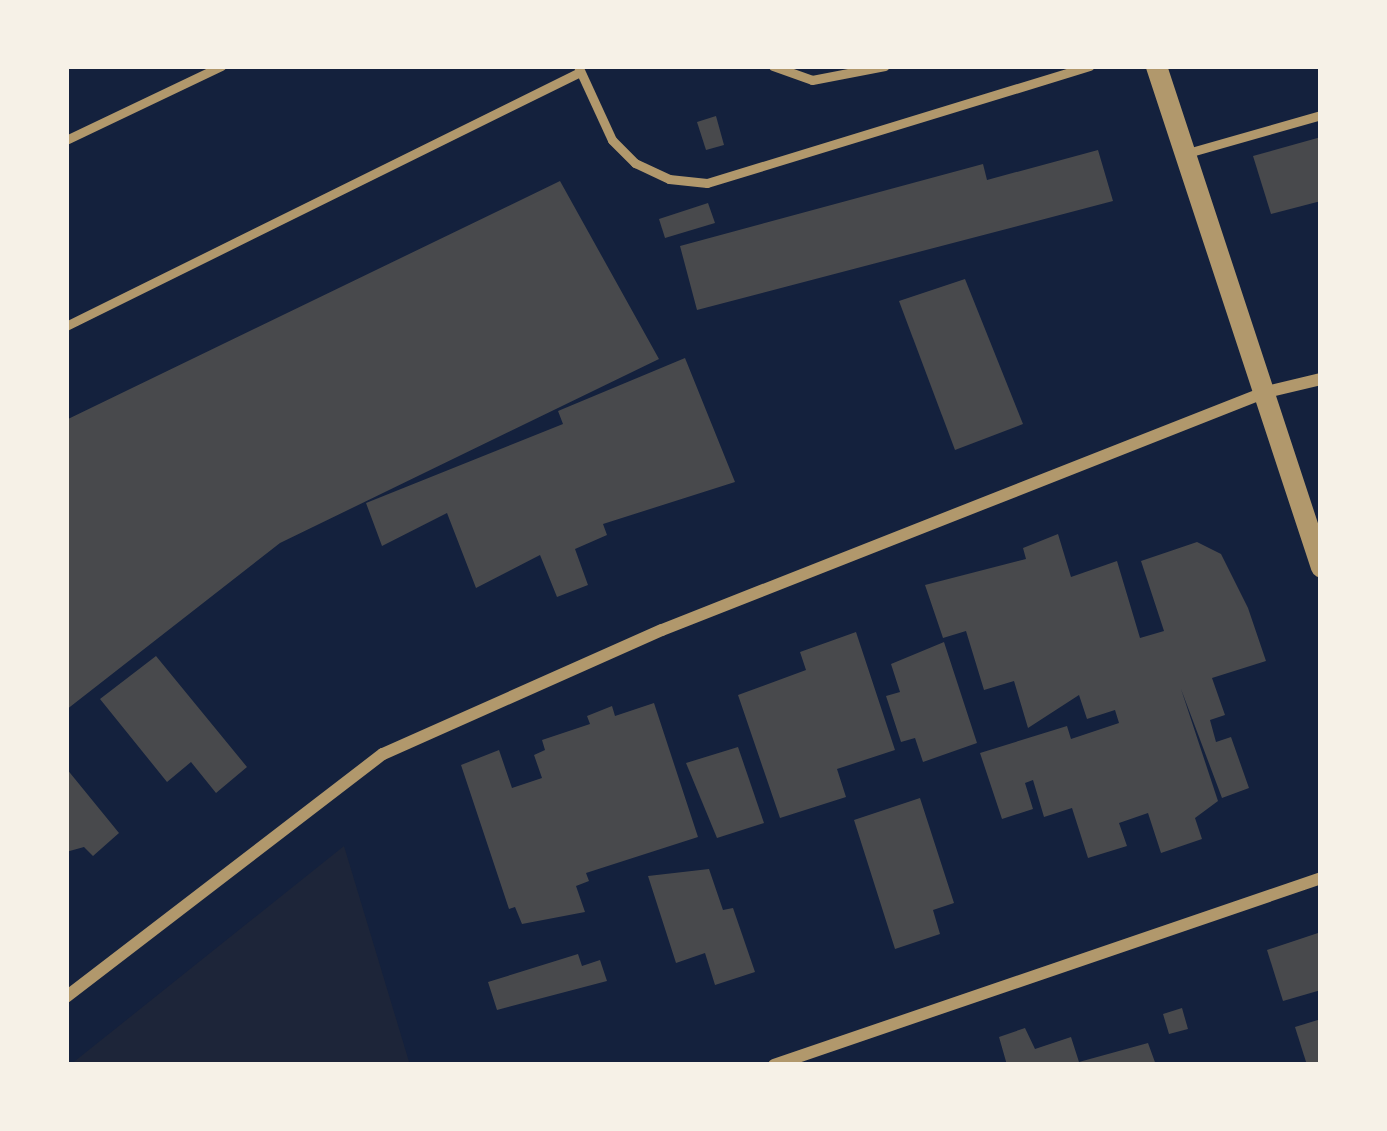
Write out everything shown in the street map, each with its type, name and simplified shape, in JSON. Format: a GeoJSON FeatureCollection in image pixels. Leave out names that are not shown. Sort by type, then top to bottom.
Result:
{"type":"FeatureCollection","features":[{"type":"Feature","properties":{"kind":"street"},"geometry":{"type":"LineString","coordinates":[[1156,66],[1321,567]]}},
{"type":"Feature","properties":{"kind":"street"},"geometry":{"type":"LineString","coordinates":[[66,997],[383,754],[662,630],[1266,392],[1321,379]]}},
{"type":"Feature","properties":{"kind":"street"},"geometry":{"type":"LineString","coordinates":[[773,1065],[1321,878]]}},
{"type":"Feature","properties":{"kind":"lane"},"geometry":{"type":"LineString","coordinates":[[66,140],[221,66]]}},
{"type":"Feature","properties":{"kind":"lane"},"geometry":{"type":"LineString","coordinates":[[773,66],[812,80],[885,66]]}},
{"type":"Feature","properties":{"kind":"lane"},"geometry":{"type":"LineString","coordinates":[[66,326],[579,69],[612,140],[635,163],[669,179],[707,183],[1089,66]]}},
{"type":"Feature","properties":{"kind":"lane"},"geometry":{"type":"LineString","coordinates":[[1184,154],[1321,115]]}},
{"type":"Feature","properties":{"kind":"shaded area"},"geometry":{"type":"Polygon","coordinates":[[[344,846],[410,1065],[70,1065],[344,846]]]}},
{"type":"Feature","properties":{"kind":"building"},"geometry":{"type":"Polygon","coordinates":[[[716,116],[724,145],[706,150],[697,122],[716,116]]]}},
{"type":"Feature","properties":{"kind":"building"},"geometry":{"type":"Polygon","coordinates":[[[1321,137],[1321,201],[1271,214],[1253,156],[1321,137]]]}},
{"type":"Feature","properties":{"kind":"building"},"geometry":{"type":"Polygon","coordinates":[[[1098,150],[1113,201],[697,310],[680,246],[983,164],[987,180],[1098,150]]]}},
{"type":"Feature","properties":{"kind":"building"},"geometry":{"type":"Polygon","coordinates":[[[560,181],[659,359],[280,543],[66,710],[66,420],[560,181]]]}},
{"type":"Feature","properties":{"kind":"building"},"geometry":{"type":"Polygon","coordinates":[[[708,203],[715,223],[665,238],[659,219],[708,203]]]}},
{"type":"Feature","properties":{"kind":"building"},"geometry":{"type":"Polygon","coordinates":[[[965,279],[1023,424],[955,450],[899,301],[965,279]]]}},
{"type":"Feature","properties":{"kind":"building"},"geometry":{"type":"Polygon","coordinates":[[[685,358],[735,482],[603,524],[607,535],[575,549],[588,585],[557,597],[540,555],[476,588],[447,513],[382,546],[366,503],[563,424],[558,411],[685,358]]]}},
{"type":"Feature","properties":{"kind":"building"},"geometry":{"type":"Polygon","coordinates":[[[1058,534],[1071,577],[1117,561],[1140,638],[1164,631],[1141,561],[1197,542],[1221,554],[1248,608],[1266,661],[1212,678],[1225,715],[1210,720],[1216,742],[1231,737],[1249,788],[1222,798],[1181,689],[1218,801],[1195,818],[1202,839],[1161,853],[1148,813],[1119,823],[1127,846],[1088,858],[1072,808],[1044,817],[1033,780],[1025,783],[1033,809],[1002,819],[980,753],[1067,726],[1071,739],[1119,723],[1115,710],[1087,719],[1079,695],[1028,728],[1014,681],[984,690],[966,631],[943,638],[925,585],[1026,559],[1023,548],[1058,534]]]}},
{"type":"Feature","properties":{"kind":"building"},"geometry":{"type":"Polygon","coordinates":[[[856,632],[895,750],[837,769],[846,797],[780,818],[738,695],[806,670],[800,652],[856,632]]]}},
{"type":"Feature","properties":{"kind":"building"},"geometry":{"type":"Polygon","coordinates":[[[944,642],[977,743],[923,762],[915,738],[901,742],[886,696],[900,692],[891,664],[944,642]]]}},
{"type":"Feature","properties":{"kind":"building"},"geometry":{"type":"Polygon","coordinates":[[[156,656],[247,767],[216,793],[191,762],[167,782],[100,699],[156,656]]]}},
{"type":"Feature","properties":{"kind":"building"},"geometry":{"type":"Polygon","coordinates":[[[654,703],[698,837],[586,873],[589,881],[576,886],[585,912],[522,924],[515,907],[509,909],[461,765],[499,750],[512,788],[542,778],[534,755],[545,750],[542,740],[590,724],[587,716],[612,706],[615,716],[654,703]]]}},
{"type":"Feature","properties":{"kind":"building"},"geometry":{"type":"Polygon","coordinates":[[[738,747],[764,823],[717,838],[686,763],[738,747]]]}},
{"type":"Feature","properties":{"kind":"building"},"geometry":{"type":"Polygon","coordinates":[[[66,768],[119,833],[93,856],[84,847],[66,852],[66,768]]]}},
{"type":"Feature","properties":{"kind":"building"},"geometry":{"type":"Polygon","coordinates":[[[920,798],[954,903],[933,910],[940,934],[895,949],[854,820],[920,798]]]}},
{"type":"Feature","properties":{"kind":"building"},"geometry":{"type":"Polygon","coordinates":[[[709,869],[723,910],[733,908],[755,972],[715,985],[705,953],[676,963],[648,876],[709,869]]]}},
{"type":"Feature","properties":{"kind":"building"},"geometry":{"type":"Polygon","coordinates":[[[1321,932],[1321,990],[1283,1001],[1267,950],[1321,932]]]}},
{"type":"Feature","properties":{"kind":"building"},"geometry":{"type":"Polygon","coordinates":[[[578,954],[582,966],[600,960],[607,981],[497,1010],[488,982],[578,954]]]}},
{"type":"Feature","properties":{"kind":"building"},"geometry":{"type":"Polygon","coordinates":[[[1182,1008],[1188,1029],[1169,1034],[1163,1014],[1182,1008]]]}},
{"type":"Feature","properties":{"kind":"building"},"geometry":{"type":"Polygon","coordinates":[[[1321,1019],[1321,1065],[1307,1065],[1295,1027],[1321,1019]]]}},
{"type":"Feature","properties":{"kind":"building"},"geometry":{"type":"Polygon","coordinates":[[[1025,1028],[1035,1049],[1071,1037],[1079,1062],[1148,1043],[1156,1065],[1007,1065],[999,1037],[1025,1028]]]}}]}
